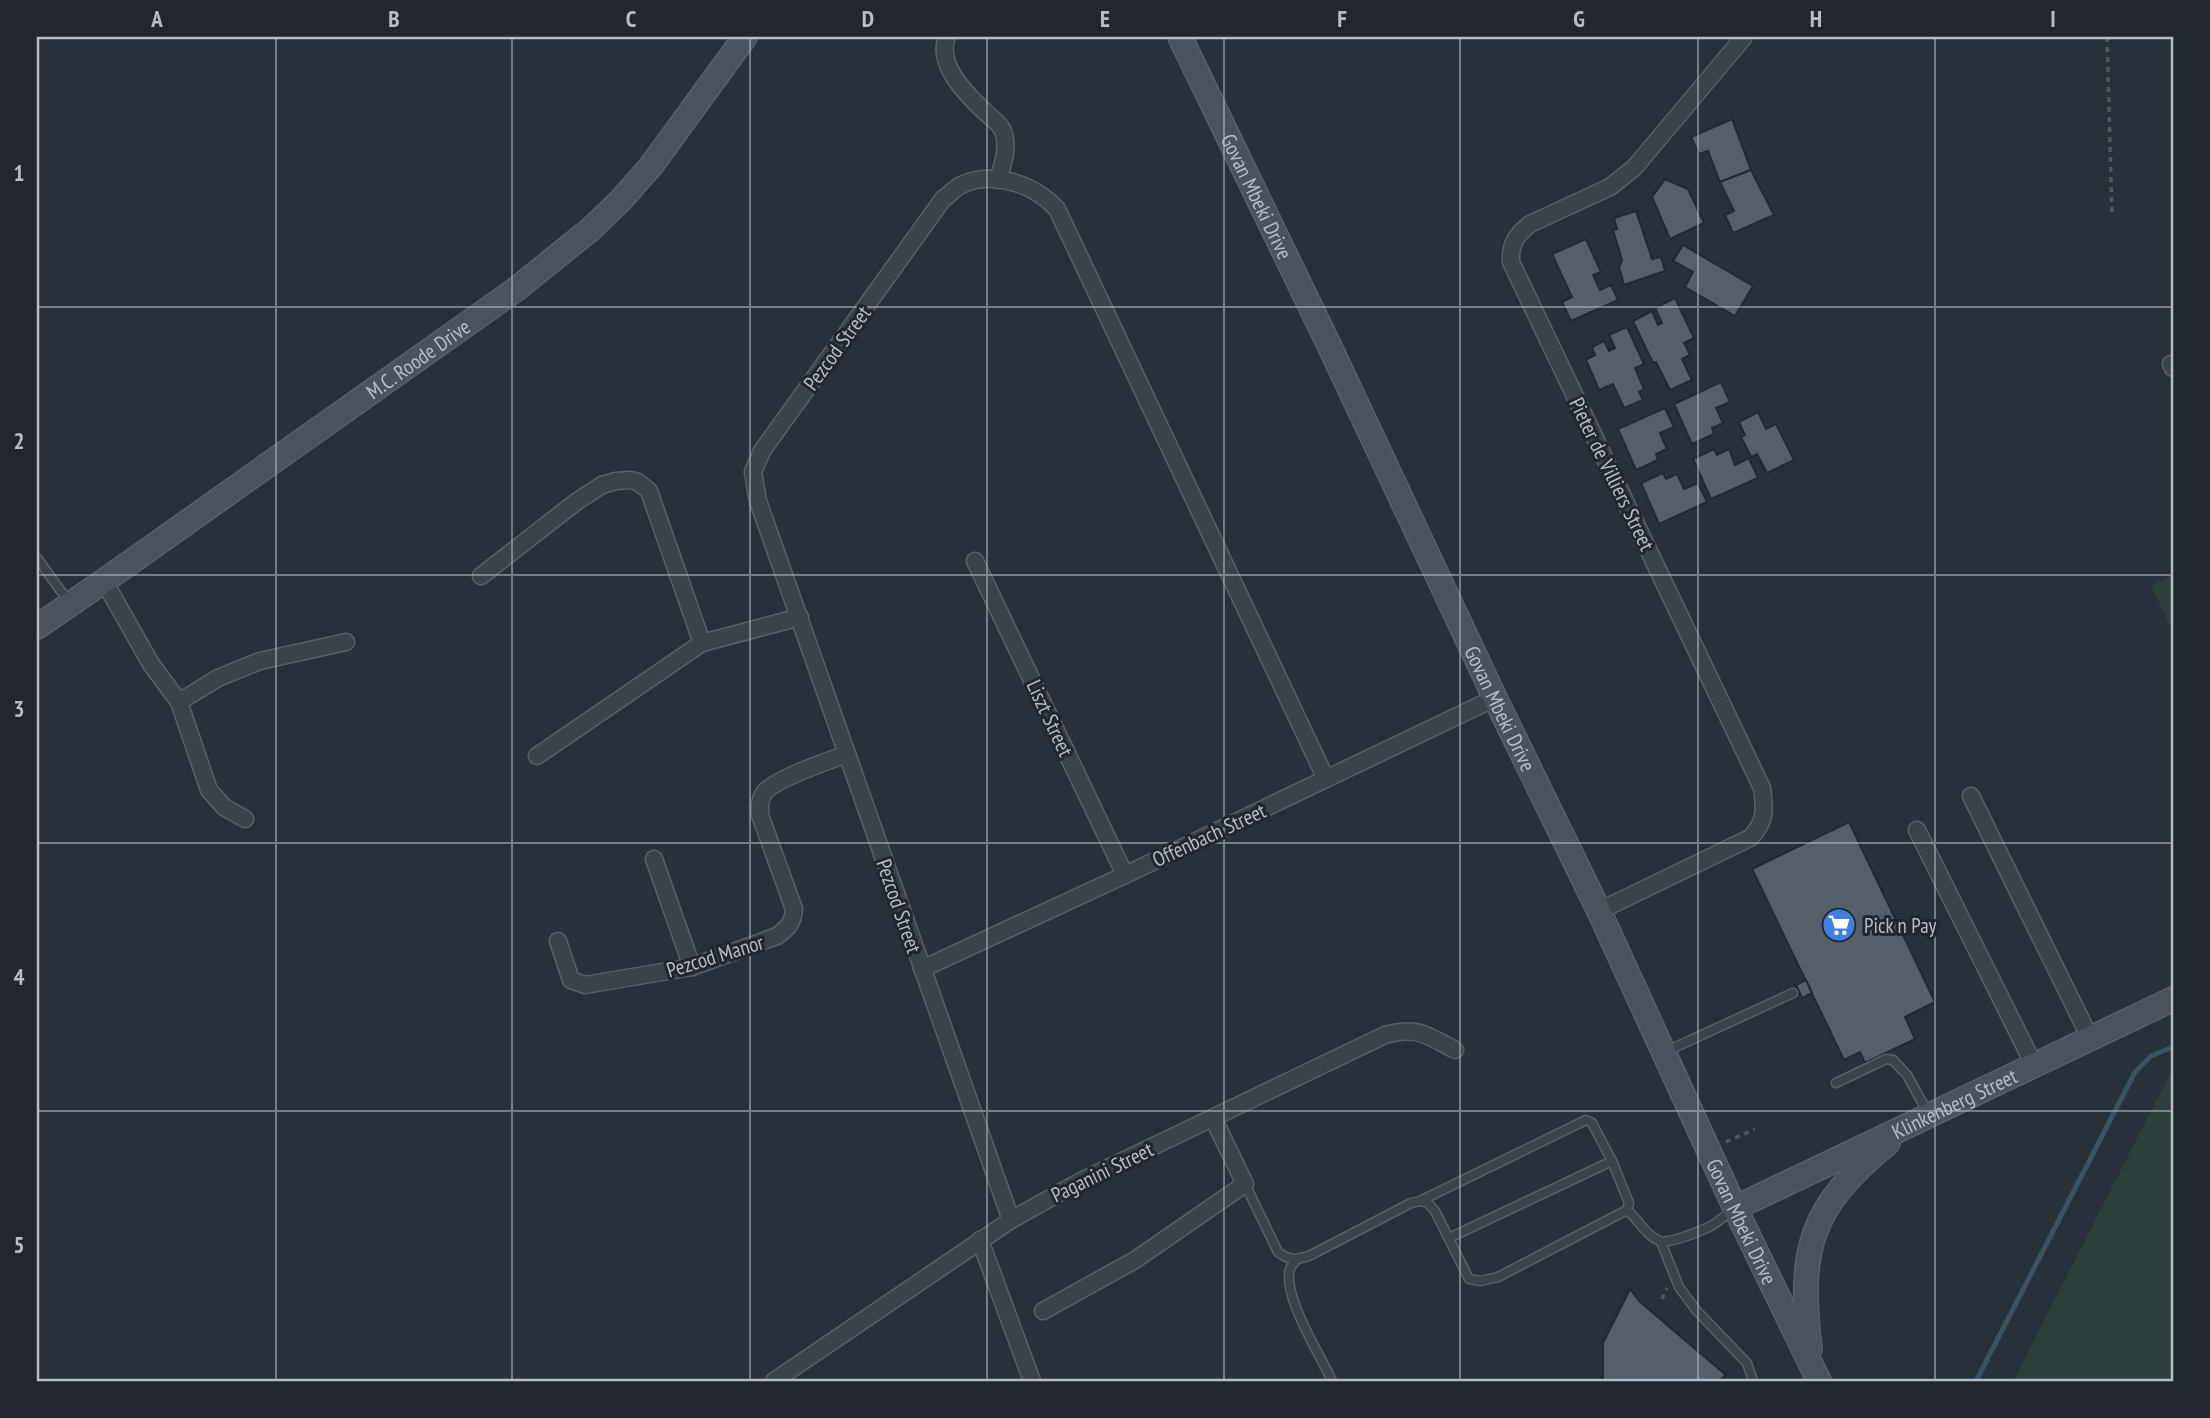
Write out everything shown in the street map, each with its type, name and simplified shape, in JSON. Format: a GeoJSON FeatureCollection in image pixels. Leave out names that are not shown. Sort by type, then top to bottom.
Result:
{"type":"FeatureCollection","features":[{"type":"Feature","properties":{"kind":"street","name":"M.C. Roode Drive"},"geometry":{"type":"LineString","coordinates":[[37,627],[515,290],[590,229],[651,166],[745,37]]}},
{"type":"Feature","properties":{"kind":"street"},"geometry":{"type":"LineString","coordinates":[[947,37],[944,44],[946,60],[960,85],[1002,128],[1005,142],[1004,160],[998,180]]}},
{"type":"Feature","properties":{"kind":"street","name":"Govan Mbeki Drive"},"geometry":{"type":"LineString","coordinates":[[1180,37],[1599,911],[1735,1208],[1816,1374]]}},
{"type":"Feature","properties":{"kind":"street","name":"Pieter de Villiers Street"},"geometry":{"type":"LineString","coordinates":[[1599,911],[1750,838],[1759,830],[1765,808],[1762,788],[1511,262],[1510,251],[1519,232],[1530,224],[1610,187],[1634,168],[1744,37]]}},
{"type":"Feature","properties":{"kind":"street","name":"Pezcod Street"},"geometry":{"type":"LineString","coordinates":[[1011,1220],[758,501],[753,472],[762,451],[943,200],[958,187],[971,181],[998,180],[1034,189],[1057,209],[1326,779]]}},
{"type":"Feature","properties":{"kind":"street"},"geometry":{"type":"LineString","coordinates":[[481,576],[602,485],[630,480],[638,482],[649,491],[702,643]]}},
{"type":"Feature","properties":{"kind":"street","name":"Liszt Street"},"geometry":{"type":"LineString","coordinates":[[975,561],[1125,875]]}},
{"type":"Feature","properties":{"kind":"street"},"geometry":{"type":"LineString","coordinates":[[104,582],[151,663],[179,702],[209,790],[224,807],[246,819]]}},
{"type":"Feature","properties":{"kind":"street"},"geometry":{"type":"LineString","coordinates":[[537,756],[702,643],[800,617]]}},
{"type":"Feature","properties":{"kind":"street"},"geometry":{"type":"LineString","coordinates":[[179,702],[218,678],[260,661],[346,642]]}},
{"type":"Feature","properties":{"kind":"street","name":"Offenbach Street"},"geometry":{"type":"LineString","coordinates":[[922,970],[1495,698]]}},
{"type":"Feature","properties":{"kind":"street","name":"Pezcod Manor"},"geometry":{"type":"LineString","coordinates":[[558,942],[571,980],[585,985],[692,967],[767,940],[788,928],[794,909],[760,815],[763,794],[773,784],[847,754]]}},
{"type":"Feature","properties":{"kind":"street"},"geometry":{"type":"LineString","coordinates":[[1971,796],[2090,1038]]}},
{"type":"Feature","properties":{"kind":"street"},"geometry":{"type":"LineString","coordinates":[[1917,830],[2034,1065]]}},
{"type":"Feature","properties":{"kind":"street"},"geometry":{"type":"LineString","coordinates":[[654,859],[692,967]]}},
{"type":"Feature","properties":{"kind":"street","name":"Klinkenberg Street"},"geometry":{"type":"LineString","coordinates":[[1735,1208],[2173,999]]}},
{"type":"Feature","properties":{"kind":"street","name":"Paganini Street"},"geometry":{"type":"LineString","coordinates":[[775,1381],[980,1240],[1081,1181],[1385,1035],[1402,1030],[1423,1033],[1455,1050]]}},
{"type":"Feature","properties":{"kind":"street"},"geometry":{"type":"LineString","coordinates":[[1043,1311],[1135,1260],[1245,1184],[1213,1118]]}},
{"type":"Feature","properties":{"kind":"street"},"geometry":{"type":"LineString","coordinates":[[1816,1374],[1806,1301],[1807,1266],[1812,1235],[1824,1209],[1846,1182],[1870,1157],[1919,1121]]}},
{"type":"Feature","properties":{"kind":"street"},"geometry":{"type":"LineString","coordinates":[[980,1240],[1031,1381]]}},
{"type":"Feature","properties":{"kind":"lane"},"geometry":{"type":"LineString","coordinates":[[37,558],[69,604]]}},
{"type":"Feature","properties":{"kind":"lane"},"geometry":{"type":"LineString","coordinates":[[1664,1052],[1793,993]]}},
{"type":"Feature","properties":{"kind":"lane"},"geometry":{"type":"LineString","coordinates":[[1836,1083],[1886,1059],[1893,1060],[1907,1075],[1919,1121]]}},
{"type":"Feature","properties":{"kind":"lane"},"geometry":{"type":"LineString","coordinates":[[1245,1184],[1278,1252],[1286,1258],[1296,1260],[1586,1120],[1592,1123],[1612,1161],[1629,1203],[1627,1210],[1498,1277],[1481,1281],[1469,1279],[1435,1211],[1428,1203],[1420,1201]]}},
{"type":"Feature","properties":{"kind":"lane"},"geometry":{"type":"LineString","coordinates":[[1448,1238],[1612,1161]]}},
{"type":"Feature","properties":{"kind":"lane"},"geometry":{"type":"LineString","coordinates":[[1661,1242],[1673,1241],[1710,1226],[1735,1208]]}},
{"type":"Feature","properties":{"kind":"lane"},"geometry":{"type":"LineString","coordinates":[[1627,1210],[1661,1242],[1679,1287],[1696,1310],[1747,1363],[1753,1381]]}},
{"type":"Feature","properties":{"kind":"lane"},"geometry":{"type":"LineString","coordinates":[[1296,1260],[1290,1269],[1291,1292],[1307,1334],[1332,1381]]}},
{"type":"Feature","properties":{"kind":"path"},"geometry":{"type":"LineString","coordinates":[[2107,37],[2112,215]]}},
{"type":"Feature","properties":{"kind":"path"},"geometry":{"type":"LineString","coordinates":[[1709,1150],[1755,1129]]}},
{"type":"Feature","properties":{"kind":"green space"},"geometry":{"type":"Polygon","coordinates":[[[2173,575],[2173,627],[2171,628],[2151,586],[2173,575]]]}},
{"type":"Feature","properties":{"kind":"green space"},"geometry":{"type":"Polygon","coordinates":[[[2173,1073],[2173,1381],[2013,1381],[2170,1074],[2173,1073]]]}},
{"type":"Feature","properties":{"kind":"building"},"geometry":{"type":"Polygon","coordinates":[[[1732,119],[1751,170],[1720,182],[1708,151],[1699,154],[1691,137],[1732,119]]]}},
{"type":"Feature","properties":{"kind":"building"},"geometry":{"type":"Polygon","coordinates":[[[1751,170],[1774,215],[1733,233],[1725,215],[1734,211],[1720,182],[1751,170]]]}},
{"type":"Feature","properties":{"kind":"building"},"geometry":{"type":"Polygon","coordinates":[[[1665,179],[1688,189],[1704,223],[1670,239],[1652,197],[1665,179]]]}},
{"type":"Feature","properties":{"kind":"building"},"geometry":{"type":"Polygon","coordinates":[[[1636,211],[1652,259],[1661,257],[1665,271],[1624,285],[1619,267],[1622,260],[1613,230],[1617,229],[1614,218],[1636,211]]]}},
{"type":"Feature","properties":{"kind":"building"},"geometry":{"type":"Polygon","coordinates":[[[1586,239],[1601,272],[1593,275],[1600,290],[1611,285],[1618,300],[1571,321],[1562,302],[1572,297],[1552,254],[1586,239]]]}},
{"type":"Feature","properties":{"kind":"building"},"geometry":{"type":"Polygon","coordinates":[[[1683,245],[1753,286],[1735,316],[1685,287],[1693,272],[1673,261],[1683,245]]]}},
{"type":"Feature","properties":{"kind":"building"},"geometry":{"type":"Polygon","coordinates":[[[1675,298],[1694,338],[1684,343],[1690,355],[1682,359],[1692,380],[1670,390],[1656,362],[1653,363],[1633,321],[1652,311],[1658,325],[1662,323],[1655,308],[1675,298]]]}},
{"type":"Feature","properties":{"kind":"building"},"geometry":{"type":"Polygon","coordinates":[[[1627,327],[1644,364],[1635,368],[1644,389],[1639,392],[1643,400],[1624,408],[1613,384],[1599,390],[1586,360],[1595,355],[1592,347],[1604,341],[1609,351],[1615,348],[1609,335],[1627,327]]]}},
{"type":"Feature","properties":{"kind":"building"},"geometry":{"type":"Polygon","coordinates":[[[1721,382],[1730,402],[1716,408],[1723,423],[1712,428],[1714,434],[1692,444],[1674,404],[1721,382]]]}},
{"type":"Feature","properties":{"kind":"building"},"geometry":{"type":"Polygon","coordinates":[[[1665,408],[1674,427],[1660,433],[1667,449],[1656,454],[1658,460],[1636,470],[1618,429],[1665,408]]]}},
{"type":"Feature","properties":{"kind":"building"},"geometry":{"type":"Polygon","coordinates":[[[1758,412],[1766,429],[1776,424],[1794,460],[1767,473],[1757,454],[1751,457],[1741,437],[1745,435],[1739,422],[1758,412]]]}},
{"type":"Feature","properties":{"kind":"building"},"geometry":{"type":"Polygon","coordinates":[[[1714,449],[1717,455],[1729,449],[1735,465],[1749,458],[1758,478],[1711,499],[1693,459],[1714,449]]]}},
{"type":"Feature","properties":{"kind":"building"},"geometry":{"type":"Polygon","coordinates":[[[1663,473],[1666,479],[1677,474],[1684,489],[1698,483],[1707,502],[1659,524],[1641,483],[1663,473]]]}},
{"type":"Feature","properties":{"kind":"building","name":"Pick n Pay"},"geometry":{"type":"Polygon","coordinates":[[[1849,822],[1935,1002],[1905,1017],[1915,1039],[1865,1063],[1860,1052],[1844,1060],[1752,869],[1849,822]]]}},
{"type":"Feature","properties":{"kind":"building"},"geometry":{"type":"Polygon","coordinates":[[[1806,980],[1812,993],[1802,998],[1796,985],[1806,980]]]}},
{"type":"Feature","properties":{"kind":"building"},"geometry":{"type":"Polygon","coordinates":[[[1630,1289],[1639,1301],[1726,1375],[1718,1381],[1603,1381],[1603,1343],[1630,1289]]]}},
{"type":"Feature","properties":{"kind":"waterway"},"geometry":{"type":"LineString","coordinates":[[1976,1381],[2135,1072],[2151,1056],[2173,1047]]}},
{"type":"Feature","properties":{"kind":"place","name":"Pick n Pay"},"geometry":{"type":"Point","coordinates":[1839,925]}}]}
